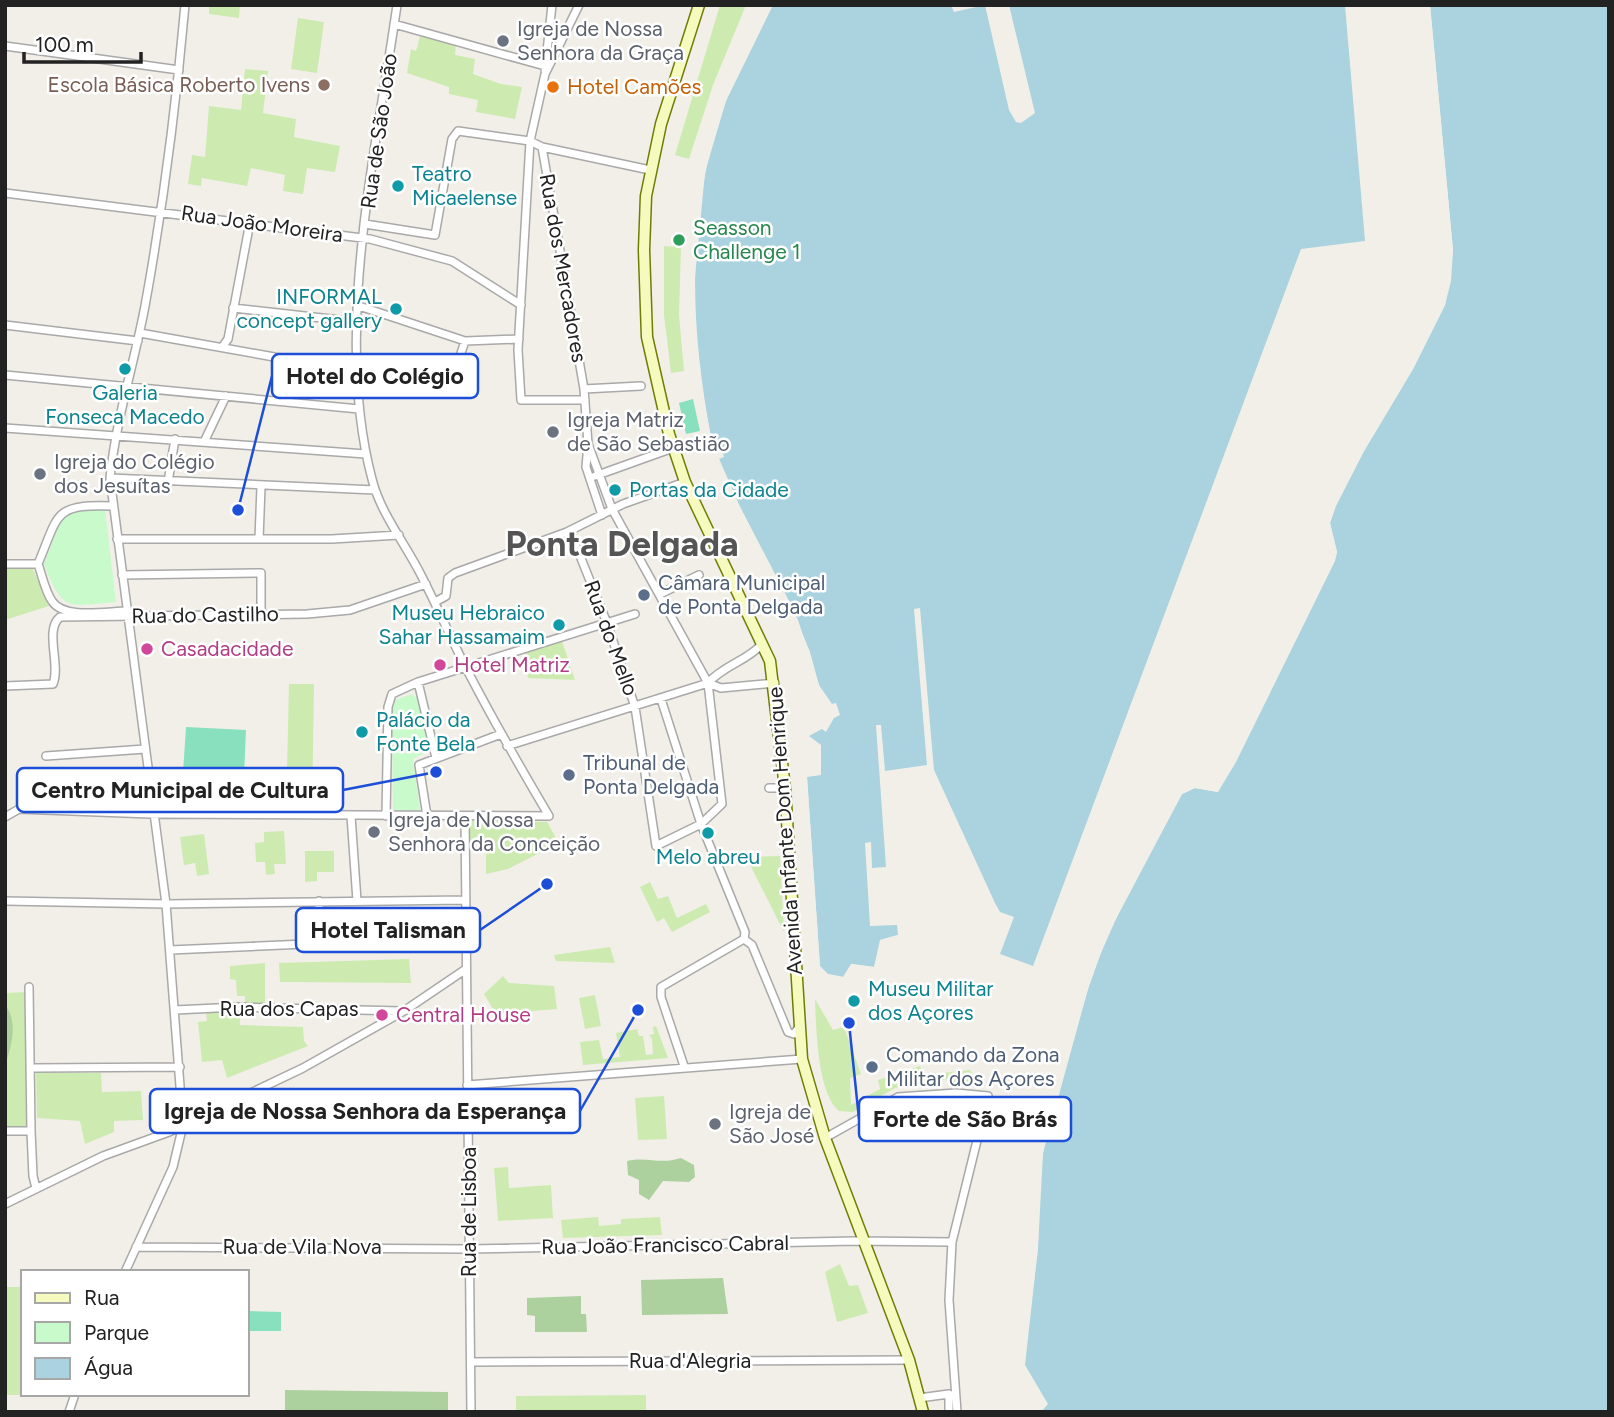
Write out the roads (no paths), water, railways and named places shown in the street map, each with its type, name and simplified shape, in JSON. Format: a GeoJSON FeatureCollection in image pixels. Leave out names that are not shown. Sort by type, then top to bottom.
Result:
{"type":"FeatureCollection","features":[{"type":"Feature","properties":{"kind":"main road","name":"Avenida Infante Dom Henrique"},"geometry":{"type":"LineString","coordinates":[[698,5],[672,85],[650,170],[644,212],[647,337],[673,448],[685,482],[771,661],[785,788],[802,1059],[825,1138],[909,1360],[923,1412]]}},
{"type":"Feature","properties":{"kind":"street"},"geometry":{"type":"LineString","coordinates":[[126,1270],[173,1167],[183,1125],[166,904],[110,478],[114,434],[139,337],[161,210],[185,5]]}},
{"type":"Feature","properties":{"kind":"street","name":"Rua de São João"},"geometry":{"type":"LineString","coordinates":[[397,5],[365,223],[359,306],[359,409],[366,454],[375,490],[426,584],[507,746],[549,816],[466,817]]}},
{"type":"Feature","properties":{"kind":"street"},"geometry":{"type":"LineString","coordinates":[[552,5],[545,49],[545,70],[530,141],[519,339],[521,400],[585,400]]}},
{"type":"Feature","properties":{"kind":"street"},"geometry":{"type":"LineString","coordinates":[[545,70],[579,5]]}},
{"type":"Feature","properties":{"kind":"street"},"geometry":{"type":"LineString","coordinates":[[394,24],[545,70]]}},
{"type":"Feature","properties":{"kind":"street"},"geometry":{"type":"LineString","coordinates":[[5,46],[179,70]]}},
{"type":"Feature","properties":{"kind":"street"},"geometry":{"type":"LineString","coordinates":[[545,49],[550,53],[556,52]]}},
{"type":"Feature","properties":{"kind":"street"},"geometry":{"type":"LineString","coordinates":[[365,223],[435,235],[452,139],[458,131],[530,141],[541,147],[650,170]]}},
{"type":"Feature","properties":{"kind":"street","name":"Rua dos Mercadores"},"geometry":{"type":"LineString","coordinates":[[541,147],[584,389],[588,444]]}},
{"type":"Feature","properties":{"kind":"street","name":"Rua João Moreira"},"geometry":{"type":"LineString","coordinates":[[5,193],[161,210],[364,238],[452,261],[521,308]]}},
{"type":"Feature","properties":{"kind":"street"},"geometry":{"type":"LineString","coordinates":[[223,346],[228,339],[250,222]]}},
{"type":"Feature","properties":{"kind":"street"},"geometry":{"type":"LineString","coordinates":[[359,306],[465,341],[519,339]]}},
{"type":"Feature","properties":{"kind":"street"},"geometry":{"type":"LineString","coordinates":[[233,308],[358,322]]}},
{"type":"Feature","properties":{"kind":"street"},"geometry":{"type":"LineString","coordinates":[[5,325],[223,346],[228,351],[358,372]]}},
{"type":"Feature","properties":{"kind":"street"},"geometry":{"type":"LineString","coordinates":[[450,387],[465,341]]}},
{"type":"Feature","properties":{"kind":"street"},"geometry":{"type":"LineString","coordinates":[[5,374],[359,409]]}},
{"type":"Feature","properties":{"kind":"street"},"geometry":{"type":"LineString","coordinates":[[584,389],[640,386]]}},
{"type":"Feature","properties":{"kind":"street"},"geometry":{"type":"LineString","coordinates":[[204,442],[226,396]]}},
{"type":"Feature","properties":{"kind":"street"},"geometry":{"type":"LineString","coordinates":[[5,428],[366,454]]}},
{"type":"Feature","properties":{"kind":"street"},"geometry":{"type":"LineString","coordinates":[[169,482],[175,439]]}},
{"type":"Feature","properties":{"kind":"street"},"geometry":{"type":"LineString","coordinates":[[588,444],[612,509],[708,683],[722,804],[701,824]]}},
{"type":"Feature","properties":{"kind":"street"},"geometry":{"type":"LineString","coordinates":[[588,444],[588,478],[602,515]]}},
{"type":"Feature","properties":{"kind":"street"},"geometry":{"type":"LineString","coordinates":[[588,478],[673,448]]}},
{"type":"Feature","properties":{"kind":"street"},"geometry":{"type":"LineString","coordinates":[[110,478],[261,487],[375,490]]}},
{"type":"Feature","properties":{"kind":"street"},"geometry":{"type":"LineString","coordinates":[[435,603],[446,596],[448,578],[455,573],[570,531],[612,509],[685,482]]}},
{"type":"Feature","properties":{"kind":"street"},"geometry":{"type":"LineString","coordinates":[[259,539],[261,487]]}},
{"type":"Feature","properties":{"kind":"street"},"geometry":{"type":"LineString","coordinates":[[112,506],[75,505],[64,511],[38,564],[52,601],[59,607],[74,611],[127,613]]}},
{"type":"Feature","properties":{"kind":"street","name":"Rua do Mello"},"geometry":{"type":"LineString","coordinates":[[570,531],[607,623],[635,707],[656,846],[701,824]]}},
{"type":"Feature","properties":{"kind":"street"},"geometry":{"type":"LineString","coordinates":[[117,539],[399,536]]}},
{"type":"Feature","properties":{"kind":"street"},"geometry":{"type":"LineString","coordinates":[[5,564],[38,564]]}},
{"type":"Feature","properties":{"kind":"street"},"geometry":{"type":"LineString","coordinates":[[122,575],[261,573],[261,614]]}},
{"type":"Feature","properties":{"kind":"street"},"geometry":{"type":"LineString","coordinates":[[660,594],[699,575]]}},
{"type":"Feature","properties":{"kind":"street","name":"Rua do Castilho"},"geometry":{"type":"LineString","coordinates":[[5,686],[53,684],[56,678],[56,619],[60,617],[127,613],[261,614],[350,610],[426,584]]}},
{"type":"Feature","properties":{"kind":"street"},"geometry":{"type":"LineString","coordinates":[[386,816],[389,699],[397,690],[635,614]]}},
{"type":"Feature","properties":{"kind":"street"},"geometry":{"type":"LineString","coordinates":[[507,746],[708,683],[718,671],[756,651],[762,644]]}},
{"type":"Feature","properties":{"kind":"street"},"geometry":{"type":"LineString","coordinates":[[418,682],[436,758]]}},
{"type":"Feature","properties":{"kind":"street"},"geometry":{"type":"LineString","coordinates":[[708,683],[721,688],[775,683]]}},
{"type":"Feature","properties":{"kind":"street"},"geometry":{"type":"LineString","coordinates":[[662,699],[701,824],[745,932],[744,939]]}},
{"type":"Feature","properties":{"kind":"street"},"geometry":{"type":"LineString","coordinates":[[427,816],[419,765],[501,734]]}},
{"type":"Feature","properties":{"kind":"street"},"geometry":{"type":"LineString","coordinates":[[46,756],[145,749]]}},
{"type":"Feature","properties":{"kind":"street"},"geometry":{"type":"LineString","coordinates":[[769,788],[785,788]]}},
{"type":"Feature","properties":{"kind":"street"},"geometry":{"type":"LineString","coordinates":[[5,817],[19,809],[154,814],[466,817]]}},
{"type":"Feature","properties":{"kind":"street"},"geometry":{"type":"LineString","coordinates":[[351,816],[357,901]]}},
{"type":"Feature","properties":{"kind":"street","name":"Rua de Lisboa"},"geometry":{"type":"LineString","coordinates":[[466,817],[471,1412]]}},
{"type":"Feature","properties":{"kind":"street"},"geometry":{"type":"LineString","coordinates":[[5,901],[166,904],[465,900]]}},
{"type":"Feature","properties":{"kind":"street"},"geometry":{"type":"LineString","coordinates":[[319,901],[319,942]]}},
{"type":"Feature","properties":{"kind":"street"},"geometry":{"type":"LineString","coordinates":[[170,950],[465,937]]}},
{"type":"Feature","properties":{"kind":"street"},"geometry":{"type":"LineString","coordinates":[[744,939],[752,945],[788,1032],[796,1034],[799,1027]]}},
{"type":"Feature","properties":{"kind":"street"},"geometry":{"type":"LineString","coordinates":[[684,1066],[661,997],[661,987],[744,939]]}},
{"type":"Feature","properties":{"kind":"street"},"geometry":{"type":"LineString","coordinates":[[5,1204],[103,1156],[183,1125],[314,1063],[404,1011],[466,970]]}},
{"type":"Feature","properties":{"kind":"street"},"geometry":{"type":"LineString","coordinates":[[29,987],[31,1131],[36,1188]]}},
{"type":"Feature","properties":{"kind":"street","name":"Rua dos Capas"},"geometry":{"type":"LineString","coordinates":[[174,1010],[237,1007],[404,1011]]}},
{"type":"Feature","properties":{"kind":"street"},"geometry":{"type":"LineString","coordinates":[[467,1085],[684,1066],[802,1059]]}},
{"type":"Feature","properties":{"kind":"street"},"geometry":{"type":"LineString","coordinates":[[35,1068],[180,1067]]}},
{"type":"Feature","properties":{"kind":"street"},"geometry":{"type":"LineString","coordinates":[[825,1138],[898,1097],[956,1093],[988,1096],[952,1242],[949,1300],[953,1411]]}},
{"type":"Feature","properties":{"kind":"street"},"geometry":{"type":"LineString","coordinates":[[5,1132],[31,1131]]}},
{"type":"Feature","properties":{"kind":"street","name":"Rua João Francisco Cabral"},"geometry":{"type":"LineString","coordinates":[[469,1249],[862,1241],[952,1242]]}},
{"type":"Feature","properties":{"kind":"street","name":"Rua de Vila Nova"},"geometry":{"type":"LineString","coordinates":[[136,1247],[469,1249]]}},
{"type":"Feature","properties":{"kind":"street","name":"Rua d'Alegria"},"geometry":{"type":"LineString","coordinates":[[471,1362],[909,1360]]}},
{"type":"Feature","properties":{"kind":"street"},"geometry":{"type":"LineString","coordinates":[[919,1398],[949,1394],[953,1411]]}},
{"type":"Feature","properties":{"kind":"water"},"geometry":{"type":"Polygon","coordinates":[[[773,5],[951,5],[954,12],[985,5],[1009,110],[1016,122],[1021,123],[1035,113],[1009,5],[1345,5],[1365,241],[1301,249],[1033,966],[1000,954],[1014,917],[1000,912],[995,903],[934,770],[920,608],[914,609],[927,765],[885,771],[881,725],[876,725],[886,867],[872,868],[871,842],[865,843],[870,926],[897,925],[898,935],[880,940],[874,967],[852,964],[844,977],[827,974],[820,967],[807,777],[821,775],[821,745],[809,736],[822,729],[826,732],[834,718],[840,715],[836,703],[832,704],[819,685],[810,652],[788,599],[739,505],[719,459],[724,457],[716,436],[711,437],[696,323],[695,268],[699,215],[708,162],[723,109],[744,57],[773,5]]]}},
{"type":"Feature","properties":{"kind":"water"},"geometry":{"type":"Polygon","coordinates":[[[1430,5],[1609,5],[1609,1412],[1041,1412],[1048,1404],[1025,1365],[1038,1248],[1040,1172],[1046,1136],[1077,1020],[1107,936],[1182,794],[1195,788],[1218,792],[1335,560],[1337,552],[1330,523],[1335,507],[1364,451],[1413,369],[1445,305],[1453,250],[1430,5]]]}},
{"type":"Feature","properties":{"kind":"place","name":"Igreja de Nossa Senhora da Graça"},"geometry":{"type":"Point","coordinates":[503,41]}},
{"type":"Feature","properties":{"kind":"place","name":"Escola Básica Roberto Ivens"},"geometry":{"type":"Point","coordinates":[324,85]}},
{"type":"Feature","properties":{"kind":"place","name":"Hotel Camões"},"geometry":{"type":"Point","coordinates":[553,87]}},
{"type":"Feature","properties":{"kind":"place","name":"Teatro Micaelense"},"geometry":{"type":"Point","coordinates":[398,186]}},
{"type":"Feature","properties":{"kind":"place","name":"Seasson Challenge 1"},"geometry":{"type":"Point","coordinates":[679,240]}},
{"type":"Feature","properties":{"kind":"place","name":"INFORMAL concept gallery"},"geometry":{"type":"Point","coordinates":[396,309]}},
{"type":"Feature","properties":{"kind":"place","name":"Galeria Fonseca Macedo"},"geometry":{"type":"Point","coordinates":[125,369]}},
{"type":"Feature","properties":{"kind":"place","name":"Igreja Matriz de São Sebastião"},"geometry":{"type":"Point","coordinates":[553,432]}},
{"type":"Feature","properties":{"kind":"place","name":"Igreja do Colégio dos Jesuítas"},"geometry":{"type":"Point","coordinates":[40,474]}},
{"type":"Feature","properties":{"kind":"place","name":"Portas da Cidade"},"geometry":{"type":"Point","coordinates":[615,490]}},
{"type":"Feature","properties":{"kind":"place","name":"Hotel do Colégio"},"geometry":{"type":"Point","coordinates":[238,510]}},
{"type":"Feature","properties":{"kind":"place","name":"Câmara Municipal de Ponta Delgada"},"geometry":{"type":"Point","coordinates":[644,595]}},
{"type":"Feature","properties":{"kind":"place","name":"Museu Hebraico Sahar Hassamaim"},"geometry":{"type":"Point","coordinates":[559,625]}},
{"type":"Feature","properties":{"kind":"place","name":"Casadacidade"},"geometry":{"type":"Point","coordinates":[147,649]}},
{"type":"Feature","properties":{"kind":"place","name":"Hotel Matriz"},"geometry":{"type":"Point","coordinates":[440,665]}},
{"type":"Feature","properties":{"kind":"place","name":"Palácio da Fonte Bela"},"geometry":{"type":"Point","coordinates":[362,732]}},
{"type":"Feature","properties":{"kind":"place","name":"Centro Municipal de Cultura"},"geometry":{"type":"Point","coordinates":[436,772]}},
{"type":"Feature","properties":{"kind":"place","name":"Tribunal de Ponta Delgada"},"geometry":{"type":"Point","coordinates":[569,775]}},
{"type":"Feature","properties":{"kind":"place","name":"Igreja de Nossa Senhora da Conceição"},"geometry":{"type":"Point","coordinates":[374,832]}},
{"type":"Feature","properties":{"kind":"place","name":"Melo abreu"},"geometry":{"type":"Point","coordinates":[708,833]}},
{"type":"Feature","properties":{"kind":"place","name":"Hotel Talisman"},"geometry":{"type":"Point","coordinates":[547,884]}},
{"type":"Feature","properties":{"kind":"place","name":"Museu Militar dos Açores"},"geometry":{"type":"Point","coordinates":[854,1001]}},
{"type":"Feature","properties":{"kind":"place","name":"Igreja de Nossa Senhora da Esperança"},"geometry":{"type":"Point","coordinates":[638,1010]}},
{"type":"Feature","properties":{"kind":"place","name":"Central House"},"geometry":{"type":"Point","coordinates":[382,1015]}},
{"type":"Feature","properties":{"kind":"place","name":"Forte de São Brás"},"geometry":{"type":"Point","coordinates":[849,1023]}},
{"type":"Feature","properties":{"kind":"place","name":"Comando da Zona Militar dos Açores"},"geometry":{"type":"Point","coordinates":[872,1067]}},
{"type":"Feature","properties":{"kind":"place","name":"Igreja de São José"},"geometry":{"type":"Point","coordinates":[715,1124]}},
{"type":"Feature","properties":{"kind":"district","name":"Ponta Delgada"},"geometry":{"type":"Point","coordinates":[622,544]}}]}
